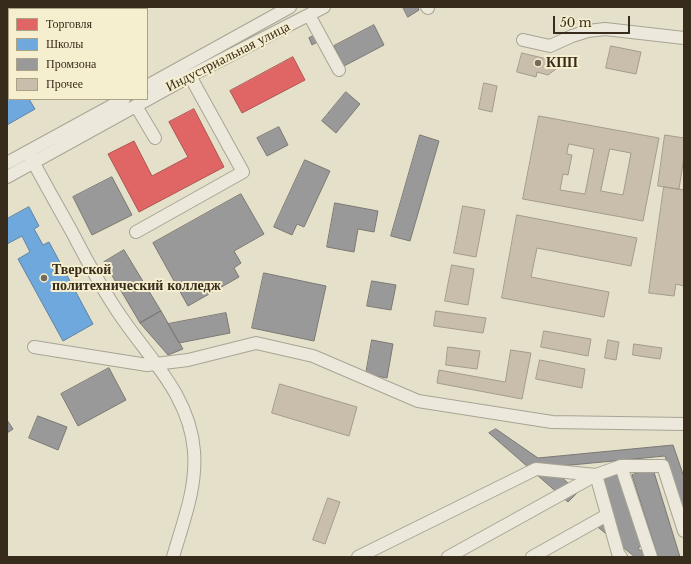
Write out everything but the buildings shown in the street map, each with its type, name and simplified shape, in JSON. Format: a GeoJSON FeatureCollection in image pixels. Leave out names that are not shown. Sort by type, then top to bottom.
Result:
{"type":"FeatureCollection","features":[{"type":"Feature","properties":{"kind":"street","name":"Индустриальная улица"},"geometry":{"type":"LineString","coordinates":[[148,85],[290,7]]}},
{"type":"Feature","properties":{"kind":"street","name":"Индустриальная улица"},"geometry":{"type":"LineString","coordinates":[[148,99],[324,7]]}},
{"type":"Feature","properties":{"kind":"street"},"geometry":{"type":"LineString","coordinates":[[309,15],[338,70]]}},
{"type":"Feature","properties":{"kind":"street"},"geometry":{"type":"LineString","coordinates":[[523,40],[550,46],[572,36],[588,31],[605,29],[684,38]]}},
{"type":"Feature","properties":{"kind":"street"},"geometry":{"type":"LineString","coordinates":[[136,232],[244,172],[190,76]]}},
{"type":"Feature","properties":{"kind":"street","name":"Индустриальная улица"},"geometry":{"type":"LineString","coordinates":[[7,177],[31,157],[122,100]]}},
{"type":"Feature","properties":{"kind":"street","name":"Индустриальная улица"},"geometry":{"type":"LineString","coordinates":[[7,163],[31,157],[147,100]]}},
{"type":"Feature","properties":{"kind":"street"},"geometry":{"type":"LineString","coordinates":[[136,106],[155,138]]}},
{"type":"Feature","properties":{"kind":"street"},"geometry":{"type":"LineString","coordinates":[[31,157],[97,277],[122,318],[157,364],[178,396],[186,413],[191,431],[195,469],[193,488],[173,557]]}},
{"type":"Feature","properties":{"kind":"street"},"geometry":{"type":"LineString","coordinates":[[34,347],[147,365],[188,360],[256,343],[313,356],[418,401],[552,422],[684,424]]}},
{"type":"Feature","properties":{"kind":"street"},"geometry":{"type":"LineString","coordinates":[[621,466],[650,557]]}},
{"type":"Feature","properties":{"kind":"street"},"geometry":{"type":"LineString","coordinates":[[448,557],[596,475],[621,466],[663,466],[684,531]]}},
{"type":"Feature","properties":{"kind":"street"},"geometry":{"type":"LineString","coordinates":[[358,557],[536,469],[596,475]]}},
{"type":"Feature","properties":{"kind":"street"},"geometry":{"type":"LineString","coordinates":[[596,475],[616,556]]}},
{"type":"Feature","properties":{"kind":"street"},"geometry":{"type":"LineString","coordinates":[[532,557],[607,515]]}},
{"type":"Feature","properties":{"kind":"green space"},"geometry":{"type":"Polygon","coordinates":[[[7,7],[70,7],[8,8],[8,55],[7,7]]]}},
{"type":"Feature","properties":{"kind":"place","name":"КПП"},"geometry":{"type":"Point","coordinates":[538,63]}},
{"type":"Feature","properties":{"kind":"place","name":"Тверской политехнический колледж"},"geometry":{"type":"Point","coordinates":[44,278]}}]}
